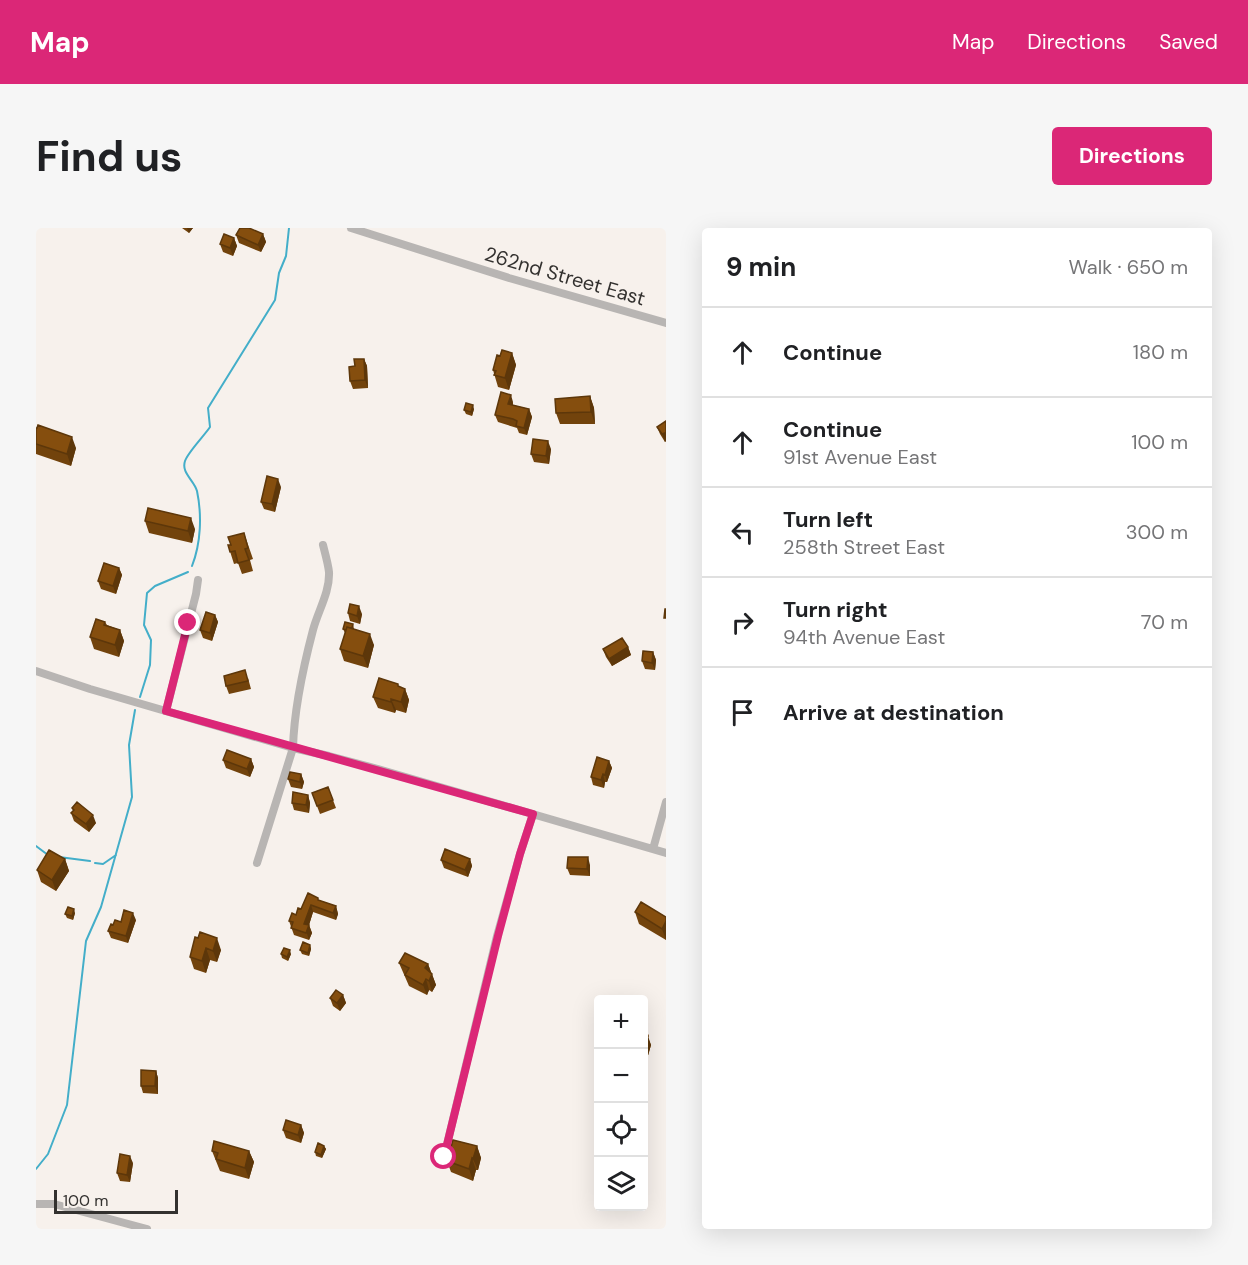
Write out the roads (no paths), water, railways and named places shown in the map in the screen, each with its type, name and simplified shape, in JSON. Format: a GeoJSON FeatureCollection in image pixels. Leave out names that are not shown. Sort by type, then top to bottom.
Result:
{"type":"FeatureCollection","features":[{"type":"Feature","properties":{"kind":"street","name":"262nd Street East"},"geometry":{"type":"LineString","coordinates":[[351,228],[509,278],[666,323]]}},
{"type":"Feature","properties":{"kind":"street"},"geometry":{"type":"LineString","coordinates":[[257,863],[293,748],[293,728],[300,687],[313,628],[323,604],[329,573],[323,545]]}},
{"type":"Feature","properties":{"kind":"street"},"geometry":{"type":"LineString","coordinates":[[166,711],[198,580]]}},
{"type":"Feature","properties":{"kind":"street"},"geometry":{"type":"LineString","coordinates":[[36,671],[293,748],[329,756],[666,853]]}},
{"type":"Feature","properties":{"kind":"street"},"geometry":{"type":"LineString","coordinates":[[653,849],[666,802]]}},
{"type":"Feature","properties":{"kind":"street"},"geometry":{"type":"LineString","coordinates":[[444,1157],[498,936],[533,814]]}},
{"type":"Feature","properties":{"kind":"street"},"geometry":{"type":"LineString","coordinates":[[36,1203],[54,1204],[147,1229]]}},
{"type":"Feature","properties":{"kind":"waterway"},"geometry":{"type":"LineString","coordinates":[[192,566],[199,538],[200,510],[197,491],[186,473],[185,461],[210,427],[208,408],[275,300],[279,273],[286,256],[289,228]]}},
{"type":"Feature","properties":{"kind":"waterway"},"geometry":{"type":"LineString","coordinates":[[140,697],[150,665],[151,640],[144,625],[147,593],[155,586],[188,572]]}},
{"type":"Feature","properties":{"kind":"waterway"},"geometry":{"type":"LineString","coordinates":[[36,1169],[48,1154],[67,1105],[86,941],[101,907],[132,797],[129,745],[135,710]]}},
{"type":"Feature","properties":{"kind":"waterway"},"geometry":{"type":"LineString","coordinates":[[36,846],[48,855]]}},
{"type":"Feature","properties":{"kind":"waterway"},"geometry":{"type":"LineString","coordinates":[[95,863],[103,864],[116,855]]}},
{"type":"Feature","properties":{"kind":"waterway"},"geometry":{"type":"LineString","coordinates":[[59,857],[90,861]]}}]}
